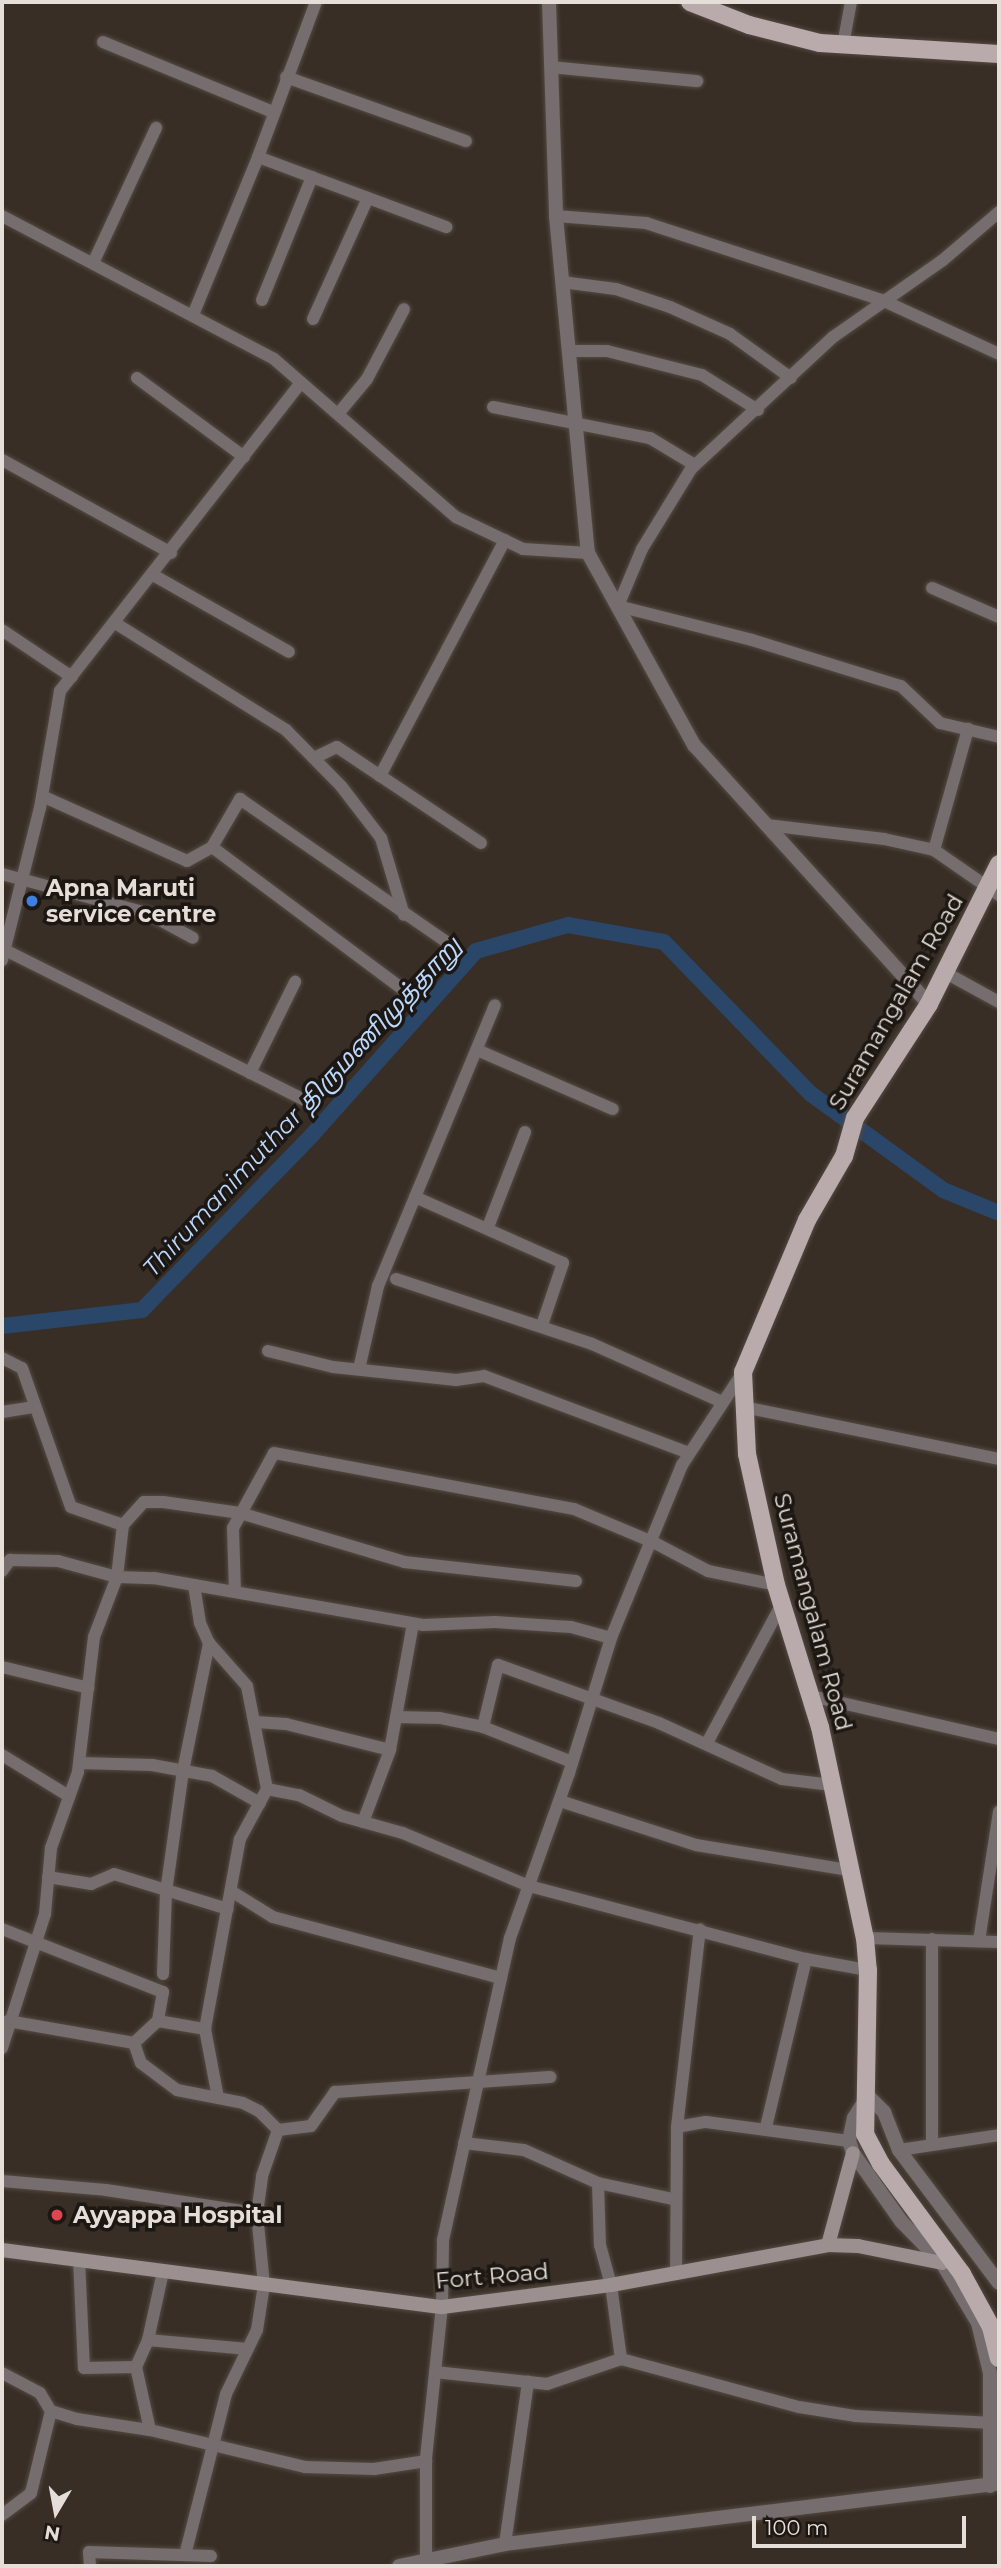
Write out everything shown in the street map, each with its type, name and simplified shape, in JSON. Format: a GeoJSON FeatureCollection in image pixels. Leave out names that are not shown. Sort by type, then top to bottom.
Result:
{"type":"FeatureCollection","features":[{"type":"Feature","properties":{"kind":"main road"},"geometry":{"type":"LineString","coordinates":[[690,2],[749,25],[843,45],[999,54]]}},
{"type":"Feature","properties":{"kind":"main road","name":"Suramangalam Road"},"geometry":{"type":"LineString","coordinates":[[861,2140],[868,2096],[869,1970],[865,1937],[811,1696],[776,1585],[747,1454],[743,1372],[807,1220],[844,1156],[855,1118],[929,1004],[993,892],[999,864]]}},
{"type":"Feature","properties":{"kind":"main road"},"geometry":{"type":"LineString","coordinates":[[828,2245],[861,2140]]}},
{"type":"Feature","properties":{"kind":"main road"},"geometry":{"type":"LineString","coordinates":[[861,2140],[891,2159],[972,2268],[999,2317]]}},
{"type":"Feature","properties":{"kind":"main road"},"geometry":{"type":"LineString","coordinates":[[861,2140],[962,2274],[991,2327],[999,2358]]}},
{"type":"Feature","properties":{"kind":"main road","name":"Fort Road"},"geometry":{"type":"LineString","coordinates":[[2,2250],[442,2307],[611,2285],[828,2245],[858,2246],[942,2263]]}},
{"type":"Feature","properties":{"kind":"street"},"geometry":{"type":"LineString","coordinates":[[193,315],[258,157],[316,2]]}},
{"type":"Feature","properties":{"kind":"street"},"geometry":{"type":"LineString","coordinates":[[549,2],[555,216],[588,553],[694,745],[929,1004]]}},
{"type":"Feature","properties":{"kind":"street"},"geometry":{"type":"LineString","coordinates":[[843,45],[851,2]]}},
{"type":"Feature","properties":{"kind":"street"},"geometry":{"type":"LineString","coordinates":[[103,42],[274,112]]}},
{"type":"Feature","properties":{"kind":"street"},"geometry":{"type":"LineString","coordinates":[[551,67],[697,80]]}},
{"type":"Feature","properties":{"kind":"street"},"geometry":{"type":"LineString","coordinates":[[286,77],[466,141]]}},
{"type":"Feature","properties":{"kind":"street"},"geometry":{"type":"LineString","coordinates":[[94,261],[156,128]]}},
{"type":"Feature","properties":{"kind":"street"},"geometry":{"type":"LineString","coordinates":[[258,157],[446,227]]}},
{"type":"Feature","properties":{"kind":"street"},"geometry":{"type":"LineString","coordinates":[[262,300],[312,177]]}},
{"type":"Feature","properties":{"kind":"street"},"geometry":{"type":"LineString","coordinates":[[313,320],[368,198]]}},
{"type":"Feature","properties":{"kind":"street"},"geometry":{"type":"LineString","coordinates":[[618,606],[642,549],[695,465],[758,410],[832,337],[884,301],[999,212]]}},
{"type":"Feature","properties":{"kind":"street"},"geometry":{"type":"LineString","coordinates":[[2,216],[94,261],[274,359],[456,517],[523,549],[588,553]]}},
{"type":"Feature","properties":{"kind":"street"},"geometry":{"type":"LineString","coordinates":[[555,216],[646,223],[884,301],[999,354]]}},
{"type":"Feature","properties":{"kind":"street"},"geometry":{"type":"LineString","coordinates":[[562,282],[616,289],[670,307],[730,334],[791,378]]}},
{"type":"Feature","properties":{"kind":"street"},"geometry":{"type":"LineString","coordinates":[[338,414],[367,379],[404,309]]}},
{"type":"Feature","properties":{"kind":"street"},"geometry":{"type":"LineString","coordinates":[[569,351],[607,351],[702,375],[758,410]]}},
{"type":"Feature","properties":{"kind":"street"},"geometry":{"type":"LineString","coordinates":[[137,378],[244,457]]}},
{"type":"Feature","properties":{"kind":"street"},"geometry":{"type":"LineString","coordinates":[[301,383],[171,553],[60,691],[42,796],[3,955],[313,1104]]}},
{"type":"Feature","properties":{"kind":"street"},"geometry":{"type":"LineString","coordinates":[[493,407],[576,421],[650,438],[695,465]]}},
{"type":"Feature","properties":{"kind":"street"},"geometry":{"type":"LineString","coordinates":[[2,476],[4,461],[171,553]]}},
{"type":"Feature","properties":{"kind":"street"},"geometry":{"type":"LineString","coordinates":[[380,776],[505,540]]}},
{"type":"Feature","properties":{"kind":"street"},"geometry":{"type":"LineString","coordinates":[[153,575],[289,652]]}},
{"type":"Feature","properties":{"kind":"street"},"geometry":{"type":"LineString","coordinates":[[932,588],[999,617]]}},
{"type":"Feature","properties":{"kind":"street"},"geometry":{"type":"LineString","coordinates":[[618,606],[752,640],[901,686],[940,723],[999,737]]}},
{"type":"Feature","properties":{"kind":"street"},"geometry":{"type":"LineString","coordinates":[[115,623],[286,730],[314,758],[381,838],[404,915]]}},
{"type":"Feature","properties":{"kind":"street"},"geometry":{"type":"LineString","coordinates":[[2,630],[72,677]]}},
{"type":"Feature","properties":{"kind":"street"},"geometry":{"type":"LineString","coordinates":[[934,850],[968,729]]}},
{"type":"Feature","properties":{"kind":"street"},"geometry":{"type":"LineString","coordinates":[[314,758],[337,747],[481,843]]}},
{"type":"Feature","properties":{"kind":"street"},"geometry":{"type":"LineString","coordinates":[[42,796],[187,861],[212,847],[240,799],[452,946]]}},
{"type":"Feature","properties":{"kind":"street"},"geometry":{"type":"LineString","coordinates":[[766,825],[884,839],[934,850],[993,892]]}},
{"type":"Feature","properties":{"kind":"street"},"geometry":{"type":"LineString","coordinates":[[212,847],[408,992]]}},
{"type":"Feature","properties":{"kind":"street"},"geometry":{"type":"LineString","coordinates":[[2,874],[20,883],[123,906],[193,938]]}},
{"type":"Feature","properties":{"kind":"street"},"geometry":{"type":"LineString","coordinates":[[946,973],[999,1002]]}},
{"type":"Feature","properties":{"kind":"street"},"geometry":{"type":"LineString","coordinates":[[250,1073],[295,982]]}},
{"type":"Feature","properties":{"kind":"street"},"geometry":{"type":"LineString","coordinates":[[359,1369],[379,1286],[495,1005]]}},
{"type":"Feature","properties":{"kind":"street"},"geometry":{"type":"LineString","coordinates":[[477,1050],[613,1109]]}},
{"type":"Feature","properties":{"kind":"street"},"geometry":{"type":"LineString","coordinates":[[488,1227],[525,1132]]}},
{"type":"Feature","properties":{"kind":"street"},"geometry":{"type":"LineString","coordinates":[[415,1197],[488,1227],[563,1263],[542,1325]]}},
{"type":"Feature","properties":{"kind":"street"},"geometry":{"type":"LineString","coordinates":[[396,1279],[542,1325],[722,1402]]}},
{"type":"Feature","properties":{"kind":"street"},"geometry":{"type":"LineString","coordinates":[[268,1351],[333,1367],[456,1380],[484,1376],[690,1453]]}},
{"type":"Feature","properties":{"kind":"street"},"geometry":{"type":"LineString","coordinates":[[2,1358],[22,1368],[71,1507],[123,1525]]}},
{"type":"Feature","properties":{"kind":"street"},"geometry":{"type":"LineString","coordinates":[[426,2558],[426,2461],[442,2307],[443,2240],[510,1938],[560,1801],[611,1638],[690,1453],[743,1372]]}},
{"type":"Feature","properties":{"kind":"street"},"geometry":{"type":"LineString","coordinates":[[744,1406],[999,1459]]}},
{"type":"Feature","properties":{"kind":"street"},"geometry":{"type":"LineString","coordinates":[[2,1412],[35,1407]]}},
{"type":"Feature","properties":{"kind":"street"},"geometry":{"type":"LineString","coordinates":[[235,1592],[233,1528],[274,1452],[574,1509],[653,1542],[708,1572],[776,1585]]}},
{"type":"Feature","properties":{"kind":"street"},"geometry":{"type":"LineString","coordinates":[[2,2048],[8,2021],[25,1980],[34,1940],[46,1914],[51,1848],[80,1763],[94,1637],[117,1577],[123,1525],[144,1502],[240,1513],[404,1562],[576,1581]]}},
{"type":"Feature","properties":{"kind":"street"},"geometry":{"type":"LineString","coordinates":[[2,1571],[10,1560],[58,1561],[117,1577],[194,1585],[414,1624],[495,1622],[558,1626],[611,1638]]}},
{"type":"Feature","properties":{"kind":"street"},"geometry":{"type":"LineString","coordinates":[[163,1975],[166,1892],[183,1771],[209,1643],[194,1585]]}},
{"type":"Feature","properties":{"kind":"street"},"geometry":{"type":"LineString","coordinates":[[707,1743],[782,1604]]}},
{"type":"Feature","properties":{"kind":"street"},"geometry":{"type":"LineString","coordinates":[[363,1822],[390,1750],[414,1624]]}},
{"type":"Feature","properties":{"kind":"street"},"geometry":{"type":"LineString","coordinates":[[209,1643],[247,1686],[256,1721],[267,1789],[240,1839],[205,2029],[218,2098]]}},
{"type":"Feature","properties":{"kind":"street"},"geometry":{"type":"LineString","coordinates":[[482,1727],[498,1665],[707,1743],[782,1779],[832,1785]]}},
{"type":"Feature","properties":{"kind":"street"},"geometry":{"type":"LineString","coordinates":[[2,1667],[89,1688]]}},
{"type":"Feature","properties":{"kind":"street"},"geometry":{"type":"LineString","coordinates":[[811,1696],[999,1739]]}},
{"type":"Feature","properties":{"kind":"street"},"geometry":{"type":"LineString","coordinates":[[396,1717],[440,1718],[482,1727],[572,1762]]}},
{"type":"Feature","properties":{"kind":"street"},"geometry":{"type":"LineString","coordinates":[[256,1721],[286,1724],[390,1750]]}},
{"type":"Feature","properties":{"kind":"street"},"geometry":{"type":"LineString","coordinates":[[2,1755],[69,1796]]}},
{"type":"Feature","properties":{"kind":"street"},"geometry":{"type":"LineString","coordinates":[[80,1763],[183,1771],[212,1776],[260,1803]]}},
{"type":"Feature","properties":{"kind":"street"},"geometry":{"type":"LineString","coordinates":[[267,1789],[299,1795],[363,1822],[403,1833],[529,1886],[806,1959],[869,1970]]}},
{"type":"Feature","properties":{"kind":"street"},"geometry":{"type":"LineString","coordinates":[[560,1801],[696,1844],[849,1870]]}},
{"type":"Feature","properties":{"kind":"street"},"geometry":{"type":"LineString","coordinates":[[979,1941],[999,1812]]}},
{"type":"Feature","properties":{"kind":"street"},"geometry":{"type":"LineString","coordinates":[[48,1877],[91,1884],[114,1874],[228,1909]]}},
{"type":"Feature","properties":{"kind":"street"},"geometry":{"type":"LineString","coordinates":[[231,1891],[273,1917],[501,1978]]}},
{"type":"Feature","properties":{"kind":"street"},"geometry":{"type":"LineString","coordinates":[[2,1929],[163,1992],[158,2021],[134,2043]]}},
{"type":"Feature","properties":{"kind":"street"},"geometry":{"type":"LineString","coordinates":[[676,2274],[673,2199],[677,2127],[700,1929]]}},
{"type":"Feature","properties":{"kind":"street"},"geometry":{"type":"LineString","coordinates":[[865,1937],[999,1942]]}},
{"type":"Feature","properties":{"kind":"street"},"geometry":{"type":"LineString","coordinates":[[932,1939],[932,2143]]}},
{"type":"Feature","properties":{"kind":"street"},"geometry":{"type":"LineString","coordinates":[[766,2127],[806,1959]]}},
{"type":"Feature","properties":{"kind":"street"},"geometry":{"type":"LineString","coordinates":[[8,2021],[134,2043]]}},
{"type":"Feature","properties":{"kind":"street"},"geometry":{"type":"LineString","coordinates":[[158,2021],[205,2029]]}},
{"type":"Feature","properties":{"kind":"street"},"geometry":{"type":"LineString","coordinates":[[134,2043],[141,2063],[177,2090],[218,2098],[259,2111],[278,2130]]}},
{"type":"Feature","properties":{"kind":"street"},"geometry":{"type":"LineString","coordinates":[[278,2130],[311,2126],[335,2092],[550,2077]]}},
{"type":"Feature","properties":{"kind":"street"},"geometry":{"type":"LineString","coordinates":[[399,2566],[426,2558],[505,2544],[995,2485],[990,2373],[978,2323],[942,2263],[901,2221],[861,2140],[854,2118],[868,2096],[884,2112],[900,2150],[999,2283]]}},
{"type":"Feature","properties":{"kind":"street"},"geometry":{"type":"LineString","coordinates":[[677,2127],[706,2122],[861,2140]]}},
{"type":"Feature","properties":{"kind":"street"},"geometry":{"type":"LineString","coordinates":[[185,2555],[211,2443],[226,2394],[257,2330],[264,2285],[257,2213],[262,2176],[278,2130]]}},
{"type":"Feature","properties":{"kind":"street"},"geometry":{"type":"LineString","coordinates":[[900,2150],[932,2143],[999,2135]]}},
{"type":"Feature","properties":{"kind":"street"},"geometry":{"type":"LineString","coordinates":[[464,2143],[524,2150],[598,2183],[673,2199]]}},
{"type":"Feature","properties":{"kind":"street"},"geometry":{"type":"LineString","coordinates":[[2,2181],[257,2213]]}},
{"type":"Feature","properties":{"kind":"street"},"geometry":{"type":"LineString","coordinates":[[598,2183],[600,2245],[611,2285],[621,2359]]}},
{"type":"Feature","properties":{"kind":"street"},"geometry":{"type":"LineString","coordinates":[[79,2259],[83,2368],[136,2367]]}},
{"type":"Feature","properties":{"kind":"street"},"geometry":{"type":"LineString","coordinates":[[150,2430],[136,2367],[148,2340],[163,2272]]}},
{"type":"Feature","properties":{"kind":"street"},"geometry":{"type":"LineString","coordinates":[[148,2340],[248,2349]]}},
{"type":"Feature","properties":{"kind":"street"},"geometry":{"type":"LineString","coordinates":[[435,2372],[547,2384],[621,2359],[799,2407],[856,2416],[992,2423]]}},
{"type":"Feature","properties":{"kind":"street"},"geometry":{"type":"LineString","coordinates":[[2,2373],[40,2393],[51,2411],[31,2493],[5,2520]]}},
{"type":"Feature","properties":{"kind":"street"},"geometry":{"type":"LineString","coordinates":[[505,2544],[528,2382]]}},
{"type":"Feature","properties":{"kind":"street"},"geometry":{"type":"LineString","coordinates":[[51,2411],[211,2443],[305,2467],[374,2469],[426,2461]]}},
{"type":"Feature","properties":{"kind":"street"},"geometry":{"type":"LineString","coordinates":[[90,2566],[89,2552],[211,2556]]}},
{"type":"Feature","properties":{"kind":"waterway","name":"Thirumanimuthar திருமணிமுத்தாறு"},"geometry":{"type":"LineString","coordinates":[[2,1326],[142,1310],[312,1135],[476,951],[568,925],[664,942],[811,1094],[943,1190],[999,1213]]}},
{"type":"Feature","properties":{"kind":"place","name":"Apna Maruti service centre"},"geometry":{"type":"Point","coordinates":[32,901]}},
{"type":"Feature","properties":{"kind":"place","name":"Ayyappa Hospital"},"geometry":{"type":"Point","coordinates":[57,2215]}}]}
